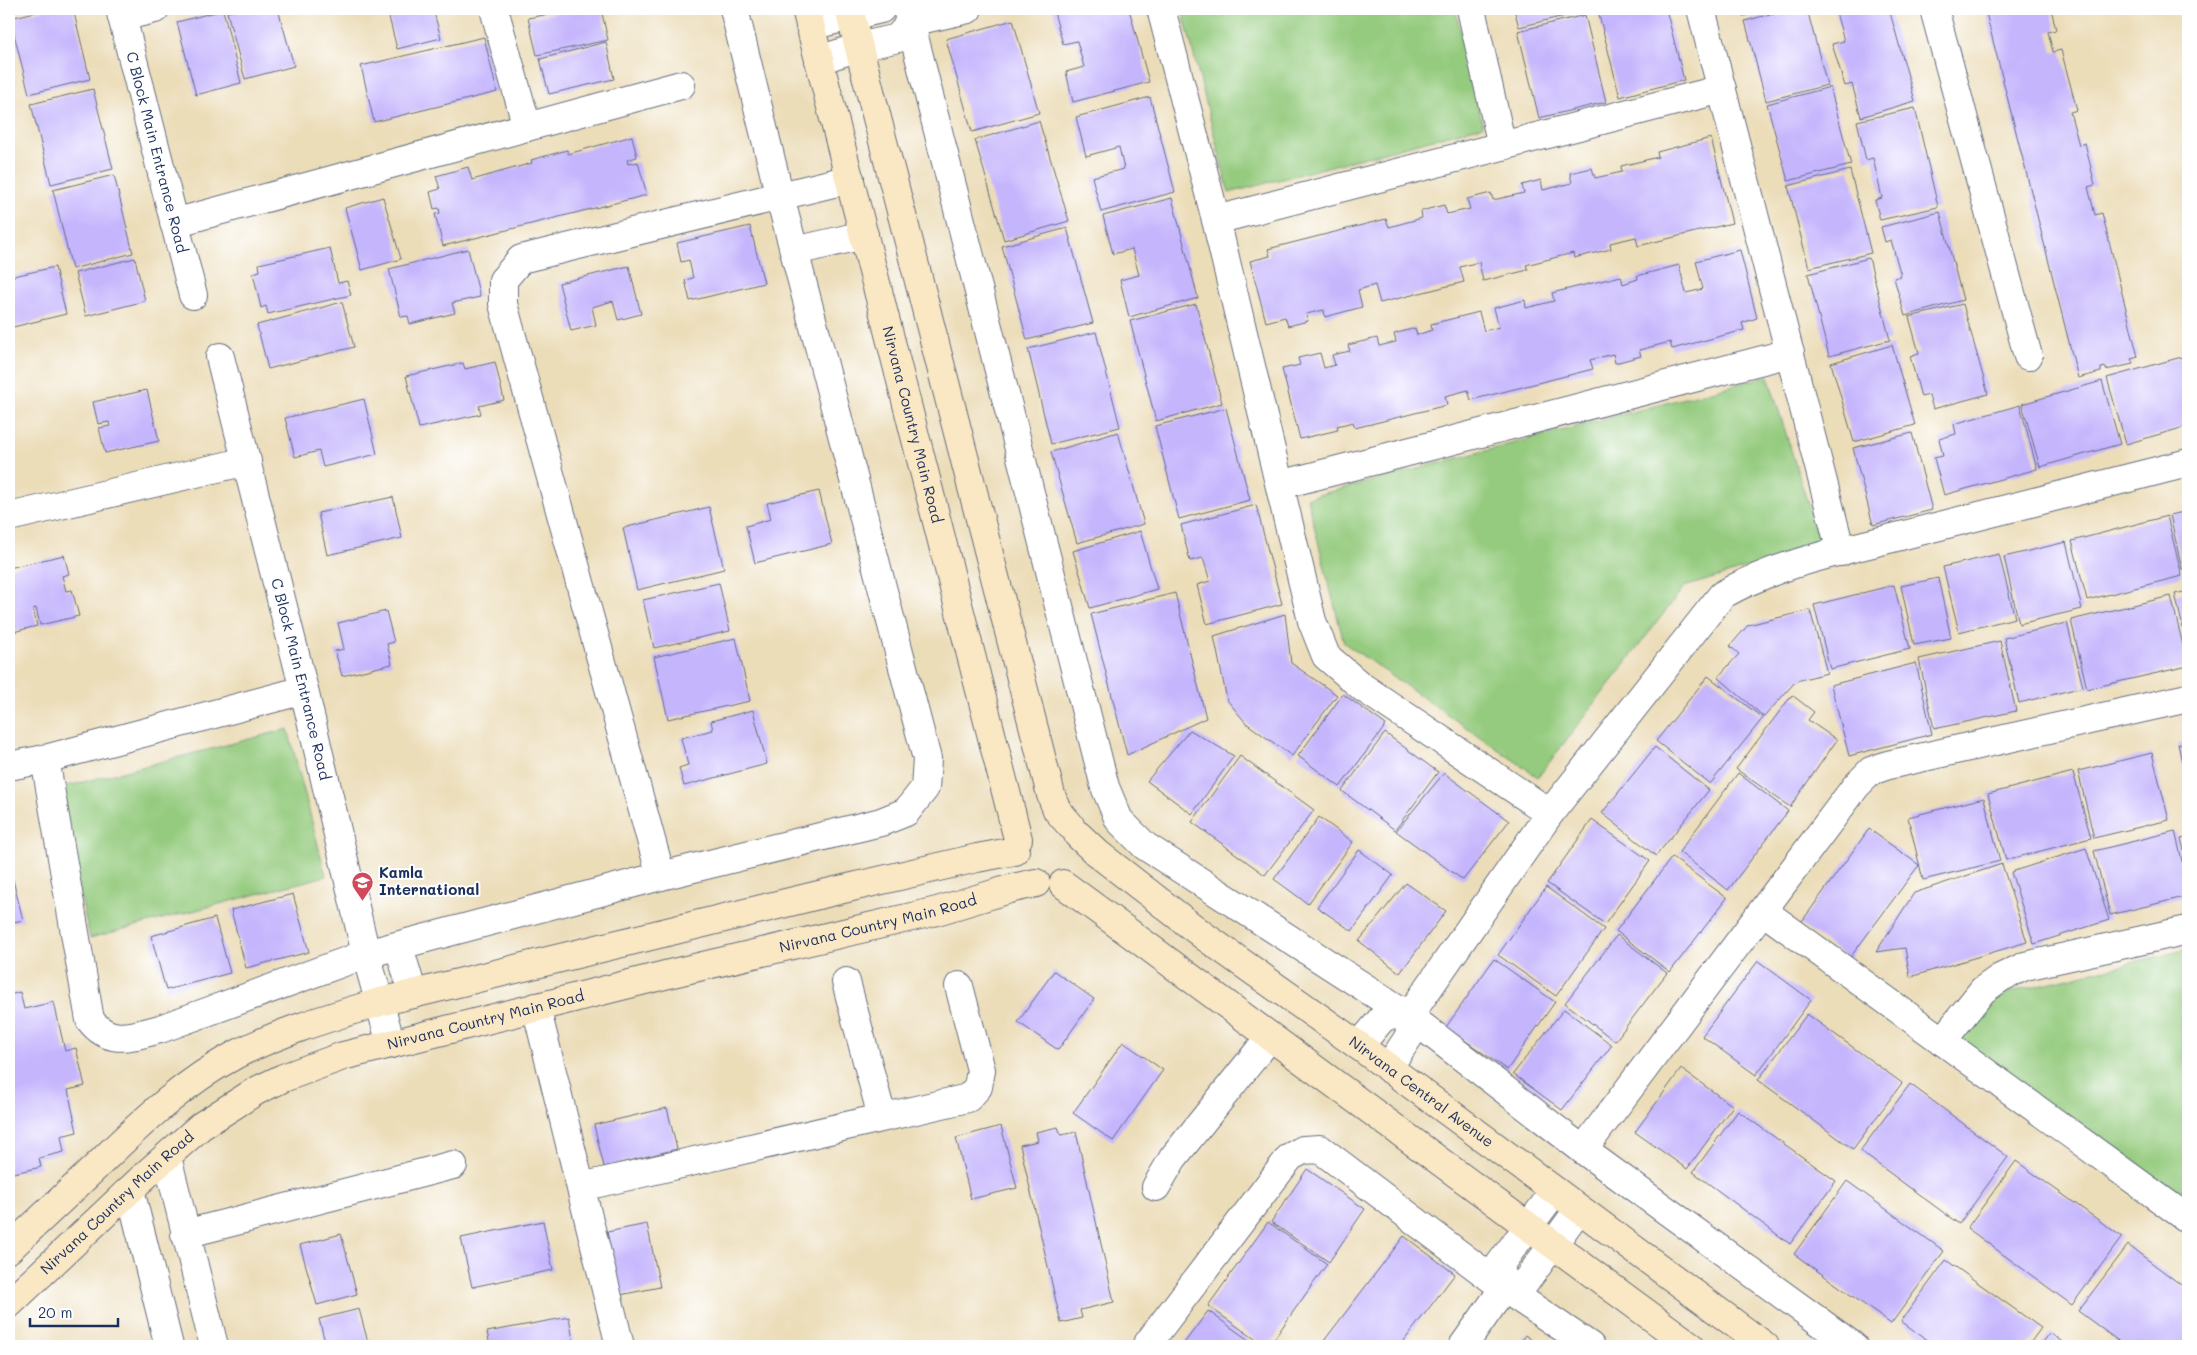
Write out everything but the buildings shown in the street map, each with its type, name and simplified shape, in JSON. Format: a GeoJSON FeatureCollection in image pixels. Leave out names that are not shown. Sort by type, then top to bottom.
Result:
{"type":"FeatureCollection","features":[{"type":"Feature","properties":{"kind":"street"},"geometry":{"type":"LineString","coordinates":[[121,13],[155,9]]}},
{"type":"Feature","properties":{"kind":"street"},"geometry":{"type":"LineString","coordinates":[[494,9],[527,127]]}},
{"type":"Feature","properties":{"kind":"street"},"geometry":{"type":"LineString","coordinates":[[45,759],[90,1020],[108,1036],[131,1036],[160,1029],[366,954],[399,947],[662,876],[881,822],[906,812],[925,788],[927,759],[796,251],[780,197],[734,9]]}},
{"type":"Feature","properties":{"kind":"street"},"geometry":{"type":"LineString","coordinates":[[808,17],[881,9]]}},
{"type":"Feature","properties":{"kind":"street"},"geometry":{"type":"LineString","coordinates":[[904,13],[968,9]]}},
{"type":"Feature","properties":{"kind":"street"},"geometry":{"type":"LineString","coordinates":[[1161,9],[1216,220],[1312,621],[1326,656],[1362,686],[1550,813]]}},
{"type":"Feature","properties":{"kind":"street"},"geometry":{"type":"LineString","coordinates":[[1471,9],[1502,146]]}},
{"type":"Feature","properties":{"kind":"street"},"geometry":{"type":"LineString","coordinates":[[1701,9],[1841,552]]}},
{"type":"Feature","properties":{"kind":"street"},"geometry":{"type":"LineString","coordinates":[[1934,9],[2028,356]]}},
{"type":"Feature","properties":{"kind":"street"},"geometry":{"type":"LineString","coordinates":[[849,12],[1051,796],[1057,810],[1074,830],[1083,846],[1083,858],[1080,869],[1063,884],[1052,887],[1036,883],[1023,874],[1017,863],[1017,845],[1025,829],[1034,822],[1047,818],[1059,820],[1074,830]]}},
{"type":"Feature","properties":{"kind":"street","name":"C Block Main Entrance Road"},"geometry":{"type":"LineString","coordinates":[[121,13],[192,295]]}},
{"type":"Feature","properties":{"kind":"street"},"geometry":{"type":"LineString","coordinates":[[819,60],[859,47],[898,38],[904,13]]}},
{"type":"Feature","properties":{"kind":"street"},"geometry":{"type":"LineString","coordinates":[[904,13],[1104,787],[1119,820],[1146,846],[1409,1016],[1583,1150],[1853,1346]]}},
{"type":"Feature","properties":{"kind":"street","name":"Nirvana Country Main Road"},"geometry":{"type":"LineString","coordinates":[[808,17],[1017,845]]}},
{"type":"Feature","properties":{"kind":"street"},"geometry":{"type":"LineString","coordinates":[[174,223],[681,85]]}},
{"type":"Feature","properties":{"kind":"street"},"geometry":{"type":"LineString","coordinates":[[1216,220],[1722,89]]}},
{"type":"Feature","properties":{"kind":"street"},"geometry":{"type":"LineString","coordinates":[[662,876],[502,304],[503,280],[521,259],[850,179]]}},
{"type":"Feature","properties":{"kind":"street"},"geometry":{"type":"LineString","coordinates":[[796,251],[864,235]]}},
{"type":"Feature","properties":{"kind":"street"},"geometry":{"type":"LineString","coordinates":[[1280,485],[1790,353]]}},
{"type":"Feature","properties":{"kind":"street","name":"C Block Main Entrance Road"},"geometry":{"type":"LineString","coordinates":[[220,357],[304,690],[366,954],[391,1044]]}},
{"type":"Feature","properties":{"kind":"street"},"geometry":{"type":"LineString","coordinates":[[9,517],[247,462]]}},
{"type":"Feature","properties":{"kind":"street"},"geometry":{"type":"LineString","coordinates":[[1388,1068],[1410,1036],[1409,1016],[1550,813],[1722,595],[1746,581],[1770,572],[2188,463]]}},
{"type":"Feature","properties":{"kind":"street"},"geometry":{"type":"LineString","coordinates":[[9,766],[45,759],[304,690]]}},
{"type":"Feature","properties":{"kind":"street"},"geometry":{"type":"LineString","coordinates":[[1583,1150],[1856,786],[1872,771],[1898,763],[2188,698]]}},
{"type":"Feature","properties":{"kind":"street","name":"Nirvana Central Avenue"},"geometry":{"type":"LineString","coordinates":[[1074,830],[1097,853],[1204,936],[1359,1046],[1765,1346]]}},
{"type":"Feature","properties":{"kind":"street"},"geometry":{"type":"LineString","coordinates":[[9,1249],[124,1138],[176,1094],[201,1075],[267,1040],[333,1016],[380,1002],[845,888],[977,858],[1017,845]]}},
{"type":"Feature","properties":{"kind":"street","name":"Nirvana Country Main Road"},"geometry":{"type":"LineString","coordinates":[[9,1304],[130,1190],[202,1126],[256,1091],[320,1064],[391,1044],[673,973],[937,912],[1036,883]]}},
{"type":"Feature","properties":{"kind":"street"},"geometry":{"type":"LineString","coordinates":[[1063,884],[1691,1346]]}},
{"type":"Feature","properties":{"kind":"street"},"geometry":{"type":"LineString","coordinates":[[1763,911],[2188,1219]]}},
{"type":"Feature","properties":{"kind":"street"},"geometry":{"type":"LineString","coordinates":[[1942,1041],[1983,990],[2000,978],[2025,966],[2188,930]]}},
{"type":"Feature","properties":{"kind":"street"},"geometry":{"type":"LineString","coordinates":[[399,947],[413,994]]}},
{"type":"Feature","properties":{"kind":"street"},"geometry":{"type":"LineString","coordinates":[[846,982],[882,1117]]}},
{"type":"Feature","properties":{"kind":"street"},"geometry":{"type":"LineString","coordinates":[[581,1187],[968,1098],[978,1087],[981,1070],[959,986]]}},
{"type":"Feature","properties":{"kind":"street"},"geometry":{"type":"LineString","coordinates":[[536,1007],[620,1346]]}},
{"type":"Feature","properties":{"kind":"street"},"geometry":{"type":"LineString","coordinates":[[1359,1046],[1385,1015],[1409,1016]]}},
{"type":"Feature","properties":{"kind":"street"},"geometry":{"type":"LineString","coordinates":[[1156,1187],[1173,1158],[1270,1037]]}},
{"type":"Feature","properties":{"kind":"street"},"geometry":{"type":"LineString","coordinates":[[1146,1346],[1290,1157],[1303,1150],[1320,1149],[1504,1288],[1590,1346]]}},
{"type":"Feature","properties":{"kind":"street"},"geometry":{"type":"LineString","coordinates":[[167,1157],[214,1346]]}},
{"type":"Feature","properties":{"kind":"street"},"geometry":{"type":"LineString","coordinates":[[185,1234],[453,1165]]}},
{"type":"Feature","properties":{"kind":"street"},"geometry":{"type":"LineString","coordinates":[[130,1190],[169,1346]]}},
{"type":"Feature","properties":{"kind":"street"},"geometry":{"type":"LineString","coordinates":[[1504,1288],[1500,1264],[1555,1191]]}},
{"type":"Feature","properties":{"kind":"street"},"geometry":{"type":"LineString","coordinates":[[1463,1346],[1504,1288],[1524,1284],[1579,1209]]}},
{"type":"Feature","properties":{"kind":"green space"},"geometry":{"type":"Polygon","coordinates":[[[1182,9],[1455,9],[1483,126],[1229,193],[1182,9]]]}},
{"type":"Feature","properties":{"kind":"green space"},"geometry":{"type":"Polygon","coordinates":[[[1768,376],[1821,546],[1684,587],[1538,777],[1344,643],[1307,498],[1768,376]]]}},
{"type":"Feature","properties":{"kind":"green space"},"geometry":{"type":"Polygon","coordinates":[[[288,729],[326,876],[90,938],[56,789],[288,729]]]}},
{"type":"Feature","properties":{"kind":"green space"},"geometry":{"type":"Polygon","coordinates":[[[2188,949],[2188,1210],[1960,1041],[1990,997],[2188,949]]]}},
{"type":"Feature","properties":{"kind":"place","name":"Kamla International"},"geometry":{"type":"Point","coordinates":[363,901]}}]}
